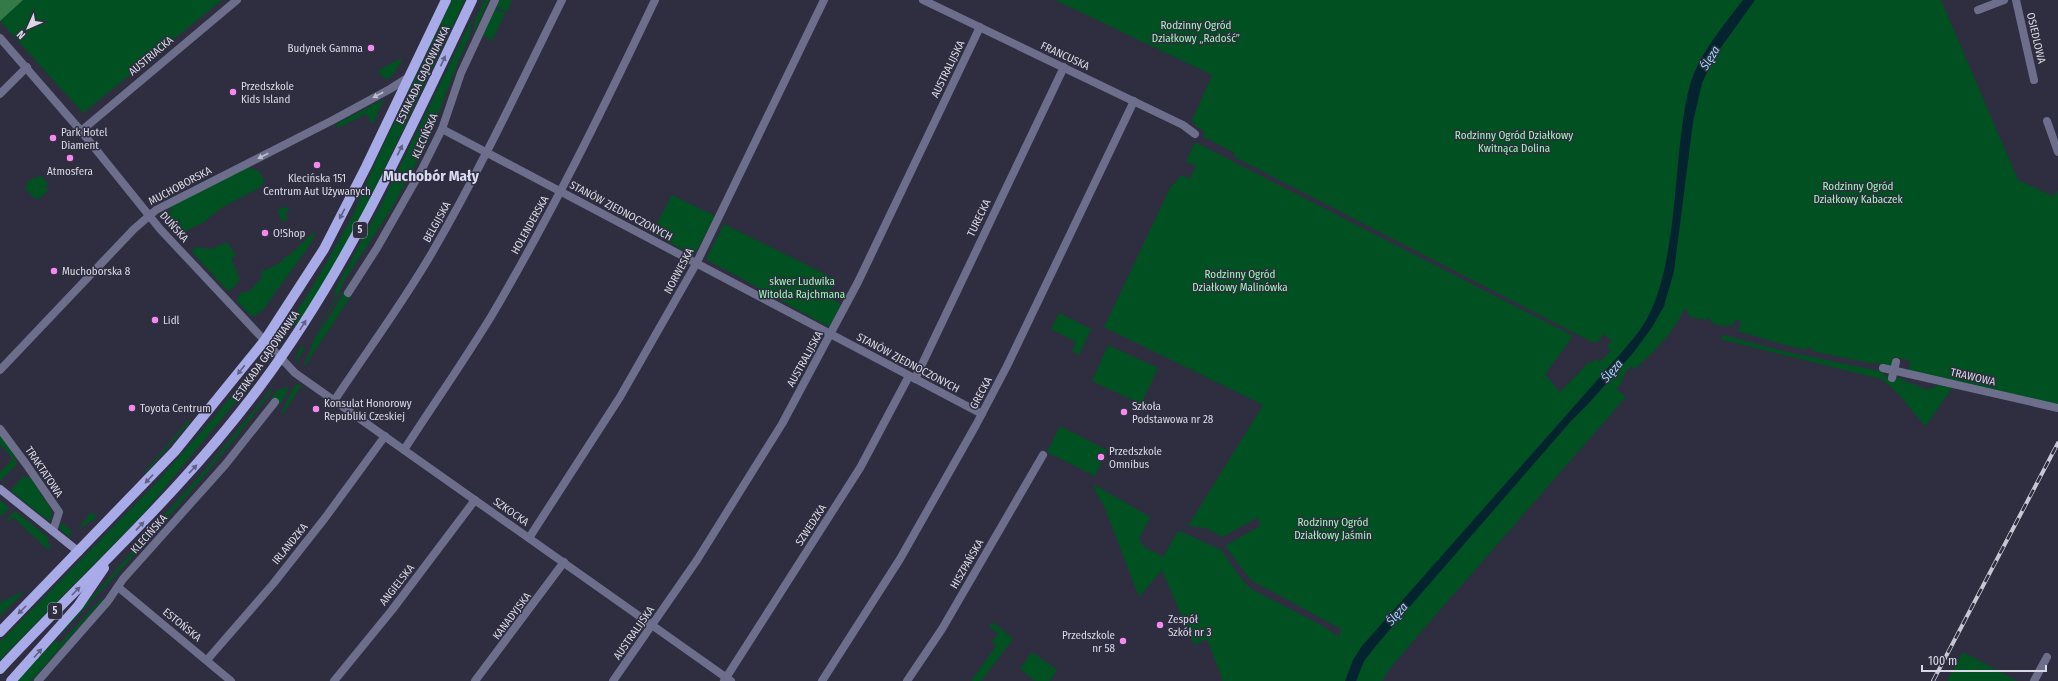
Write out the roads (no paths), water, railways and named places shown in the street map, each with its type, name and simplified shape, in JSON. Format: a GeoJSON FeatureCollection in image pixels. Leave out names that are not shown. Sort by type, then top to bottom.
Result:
{"type":"FeatureCollection","features":[{"type":"Feature","properties":{"kind":"main road","name":"ESTAKADA GĄDOWIANKA"},"geometry":{"type":"LineString","coordinates":[[0,632],[175,451],[265,340],[324,249],[411,75],[446,0]]}},
{"type":"Feature","properties":{"kind":"main road","name":"ESTAKADA GĄDOWIANKA"},"geometry":{"type":"LineString","coordinates":[[0,669],[45,621],[113,555],[199,462],[232,423],[281,358],[322,294],[374,204],[472,0]]}},
{"type":"Feature","properties":{"kind":"main road"},"geometry":{"type":"LineString","coordinates":[[0,489],[79,552]]}},
{"type":"Feature","properties":{"kind":"main road"},"geometry":{"type":"LineString","coordinates":[[11,681],[78,606],[113,555]]}},
{"type":"Feature","properties":{"kind":"street","name":"AUSTRIACKA"},"geometry":{"type":"LineString","coordinates":[[81,131],[237,0]]}},
{"type":"Feature","properties":{"kind":"street","name":"KLECIŃSKA"},"geometry":{"type":"LineString","coordinates":[[348,293],[402,204],[442,129],[461,73],[495,0]]}},
{"type":"Feature","properties":{"kind":"street","name":"BELGIJSKA"},"geometry":{"type":"LineString","coordinates":[[334,401],[395,311],[432,252],[487,152],[562,0]]}},
{"type":"Feature","properties":{"kind":"street","name":"HOLENDERSKA"},"geometry":{"type":"LineString","coordinates":[[404,450],[483,329],[562,191],[655,0]]}},
{"type":"Feature","properties":{"kind":"street","name":"NORWESKA"},"geometry":{"type":"LineString","coordinates":[[529,538],[620,397],[696,264],[824,0]]}},
{"type":"Feature","properties":{"kind":"street","name":"FRANCUSKA"},"geometry":{"type":"LineString","coordinates":[[923,0],[1183,125],[1195,134]]}},
{"type":"Feature","properties":{"kind":"street"},"geometry":{"type":"LineString","coordinates":[[1978,10],[2004,0]]}},
{"type":"Feature","properties":{"kind":"street","name":"OSIEDLOWA"},"geometry":{"type":"LineString","coordinates":[[2016,0],[2034,80]]}},
{"type":"Feature","properties":{"kind":"street","name":"AUSTRALIJSKA"},"geometry":{"type":"LineString","coordinates":[[613,681],[653,625],[754,472],[831,335],[980,27]]}},
{"type":"Feature","properties":{"kind":"street","name":"DUŃSKA"},"geometry":{"type":"LineString","coordinates":[[0,38],[27,67],[81,131],[149,215],[281,358]]}},
{"type":"Feature","properties":{"kind":"street"},"geometry":{"type":"LineString","coordinates":[[0,94],[27,67]]}},
{"type":"Feature","properties":{"kind":"street","name":"TURECKA"},"geometry":{"type":"LineString","coordinates":[[912,377],[1064,67]]}},
{"type":"Feature","properties":{"kind":"street","name":"MUCHOBORSKA"},"geometry":{"type":"LineString","coordinates":[[0,370],[149,215],[168,203],[388,90],[411,75]]}},
{"type":"Feature","properties":{"kind":"street","name":"GRECKA"},"geometry":{"type":"LineString","coordinates":[[822,681],[900,559],[982,414],[1009,362],[1134,101]]}},
{"type":"Feature","properties":{"kind":"street"},"geometry":{"type":"LineString","coordinates":[[2047,121],[2058,152]]}},
{"type":"Feature","properties":{"kind":"street","name":"STANÓW ZJEDNOCZONYCH"},"geometry":{"type":"LineString","coordinates":[[442,129],[982,414]]}},
{"type":"Feature","properties":{"kind":"street","name":"SZKOCKA"},"geometry":{"type":"LineString","coordinates":[[281,358],[297,374],[334,401],[653,625],[727,680]]}},
{"type":"Feature","properties":{"kind":"street"},"geometry":{"type":"LineString","coordinates":[[1893,375],[1896,362]]}},
{"type":"Feature","properties":{"kind":"street","name":"TRAWOWA"},"geometry":{"type":"LineString","coordinates":[[1883,368],[1893,375],[2058,408]]}},
{"type":"Feature","properties":{"kind":"street","name":"SZWEDZKA"},"geometry":{"type":"LineString","coordinates":[[727,680],[860,468],[912,377]]}},
{"type":"Feature","properties":{"kind":"street","name":"KLECIŃSKA"},"geometry":{"type":"LineString","coordinates":[[43,679],[118,587],[226,465],[275,402]]}},
{"type":"Feature","properties":{"kind":"street","name":"TRAKTATOWA"},"geometry":{"type":"LineString","coordinates":[[0,429],[26,464],[58,512],[53,531]]}},
{"type":"Feature","properties":{"kind":"street","name":"IRLANDZKA"},"geometry":{"type":"LineString","coordinates":[[207,660],[273,584],[321,524],[385,436]]}},
{"type":"Feature","properties":{"kind":"street","name":"HISZPAŃSKA"},"geometry":{"type":"LineString","coordinates":[[907,681],[942,629],[1044,455]]}},
{"type":"Feature","properties":{"kind":"street","name":"ANGIELSKA"},"geometry":{"type":"LineString","coordinates":[[334,681],[392,610],[475,500]]}},
{"type":"Feature","properties":{"kind":"street","name":"KANADYJSKA"},"geometry":{"type":"LineString","coordinates":[[475,681],[564,562]]}},
{"type":"Feature","properties":{"kind":"street","name":"ESTOŃSKA"},"geometry":{"type":"LineString","coordinates":[[118,587],[231,681]]}},
{"type":"Feature","properties":{"kind":"street"},"geometry":{"type":"LineString","coordinates":[[2034,681],[2047,657]]}},
{"type":"Feature","properties":{"kind":"water","name":"Ślęza"},"geometry":{"type":"Polygon","coordinates":[[[1743,0],[1755,0],[1714,57],[1702,83],[1693,122],[1674,271],[1664,306],[1652,327],[1633,353],[1571,421],[1379,642],[1364,661],[1356,681],[1345,681],[1353,660],[1362,646],[1623,351],[1637,335],[1644,324],[1653,306],[1661,284],[1666,262],[1683,119],[1690,84],[1709,46],[1743,0]]]}},
{"type":"Feature","properties":{"kind":"railway"},"geometry":{"type":"LineString","coordinates":[[1933,681],[2058,443]]}},
{"type":"Feature","properties":{"kind":"place","name":"Budynek Gamma"},"geometry":{"type":"Point","coordinates":[371,48]}},
{"type":"Feature","properties":{"kind":"place","name":"Przedszkole Kids Island"},"geometry":{"type":"Point","coordinates":[233,92]}},
{"type":"Feature","properties":{"kind":"place","name":"Park Hotel Diament"},"geometry":{"type":"Point","coordinates":[53,138]}},
{"type":"Feature","properties":{"kind":"place","name":"Atmosfera"},"geometry":{"type":"Point","coordinates":[70,158]}},
{"type":"Feature","properties":{"kind":"place","name":"Klecińska 151 Centrum Aut Używanych"},"geometry":{"type":"Point","coordinates":[317,165]}},
{"type":"Feature","properties":{"kind":"place","name":"O!Shop"},"geometry":{"type":"Point","coordinates":[265,233]}},
{"type":"Feature","properties":{"kind":"place","name":"Muchoborska 8"},"geometry":{"type":"Point","coordinates":[54,271]}},
{"type":"Feature","properties":{"kind":"place","name":"Lidl"},"geometry":{"type":"Point","coordinates":[155,320]}},
{"type":"Feature","properties":{"kind":"place","name":"Toyota Centrum"},"geometry":{"type":"Point","coordinates":[132,408]}},
{"type":"Feature","properties":{"kind":"place","name":"Konsulat Honorowy Republiki Czeskiej"},"geometry":{"type":"Point","coordinates":[316,409]}},
{"type":"Feature","properties":{"kind":"place","name":"Szkoła Podstawowa nr 28"},"geometry":{"type":"Point","coordinates":[1124,412]}},
{"type":"Feature","properties":{"kind":"place","name":"Przedszkole Omnibus"},"geometry":{"type":"Point","coordinates":[1101,457]}},
{"type":"Feature","properties":{"kind":"place","name":"Zespół Szkół nr 3"},"geometry":{"type":"Point","coordinates":[1160,625]}},
{"type":"Feature","properties":{"kind":"place","name":"Przedszkole nr 58"},"geometry":{"type":"Point","coordinates":[1123,641]}},
{"type":"Feature","properties":{"kind":"district","name":"Muchobór Mały"},"geometry":{"type":"Point","coordinates":[431,176]}},
{"type":"Feature","properties":{"kind":"park label","name":"Rodzinny Ogród Działkowy „Radość”"},"geometry":{"type":"Point","coordinates":[1196,31]}},
{"type":"Feature","properties":{"kind":"park label","name":"Rodzinny Ogród Działkowy Kwitnąca Dolina"},"geometry":{"type":"Point","coordinates":[1514,141]}},
{"type":"Feature","properties":{"kind":"park label","name":"Rodzinny Ogród Działkowy Kabaczek"},"geometry":{"type":"Point","coordinates":[1858,192]}},
{"type":"Feature","properties":{"kind":"park label","name":"Rodzinny Ogród Działkowy Malinówka"},"geometry":{"type":"Point","coordinates":[1240,280]}},
{"type":"Feature","properties":{"kind":"park label","name":"skwer Ludwika Witolda Rajchmana"},"geometry":{"type":"Point","coordinates":[802,287]}},
{"type":"Feature","properties":{"kind":"park label","name":"Rodzinny Ogród Działkowy Jaśmin"},"geometry":{"type":"Point","coordinates":[1333,528]}}]}
